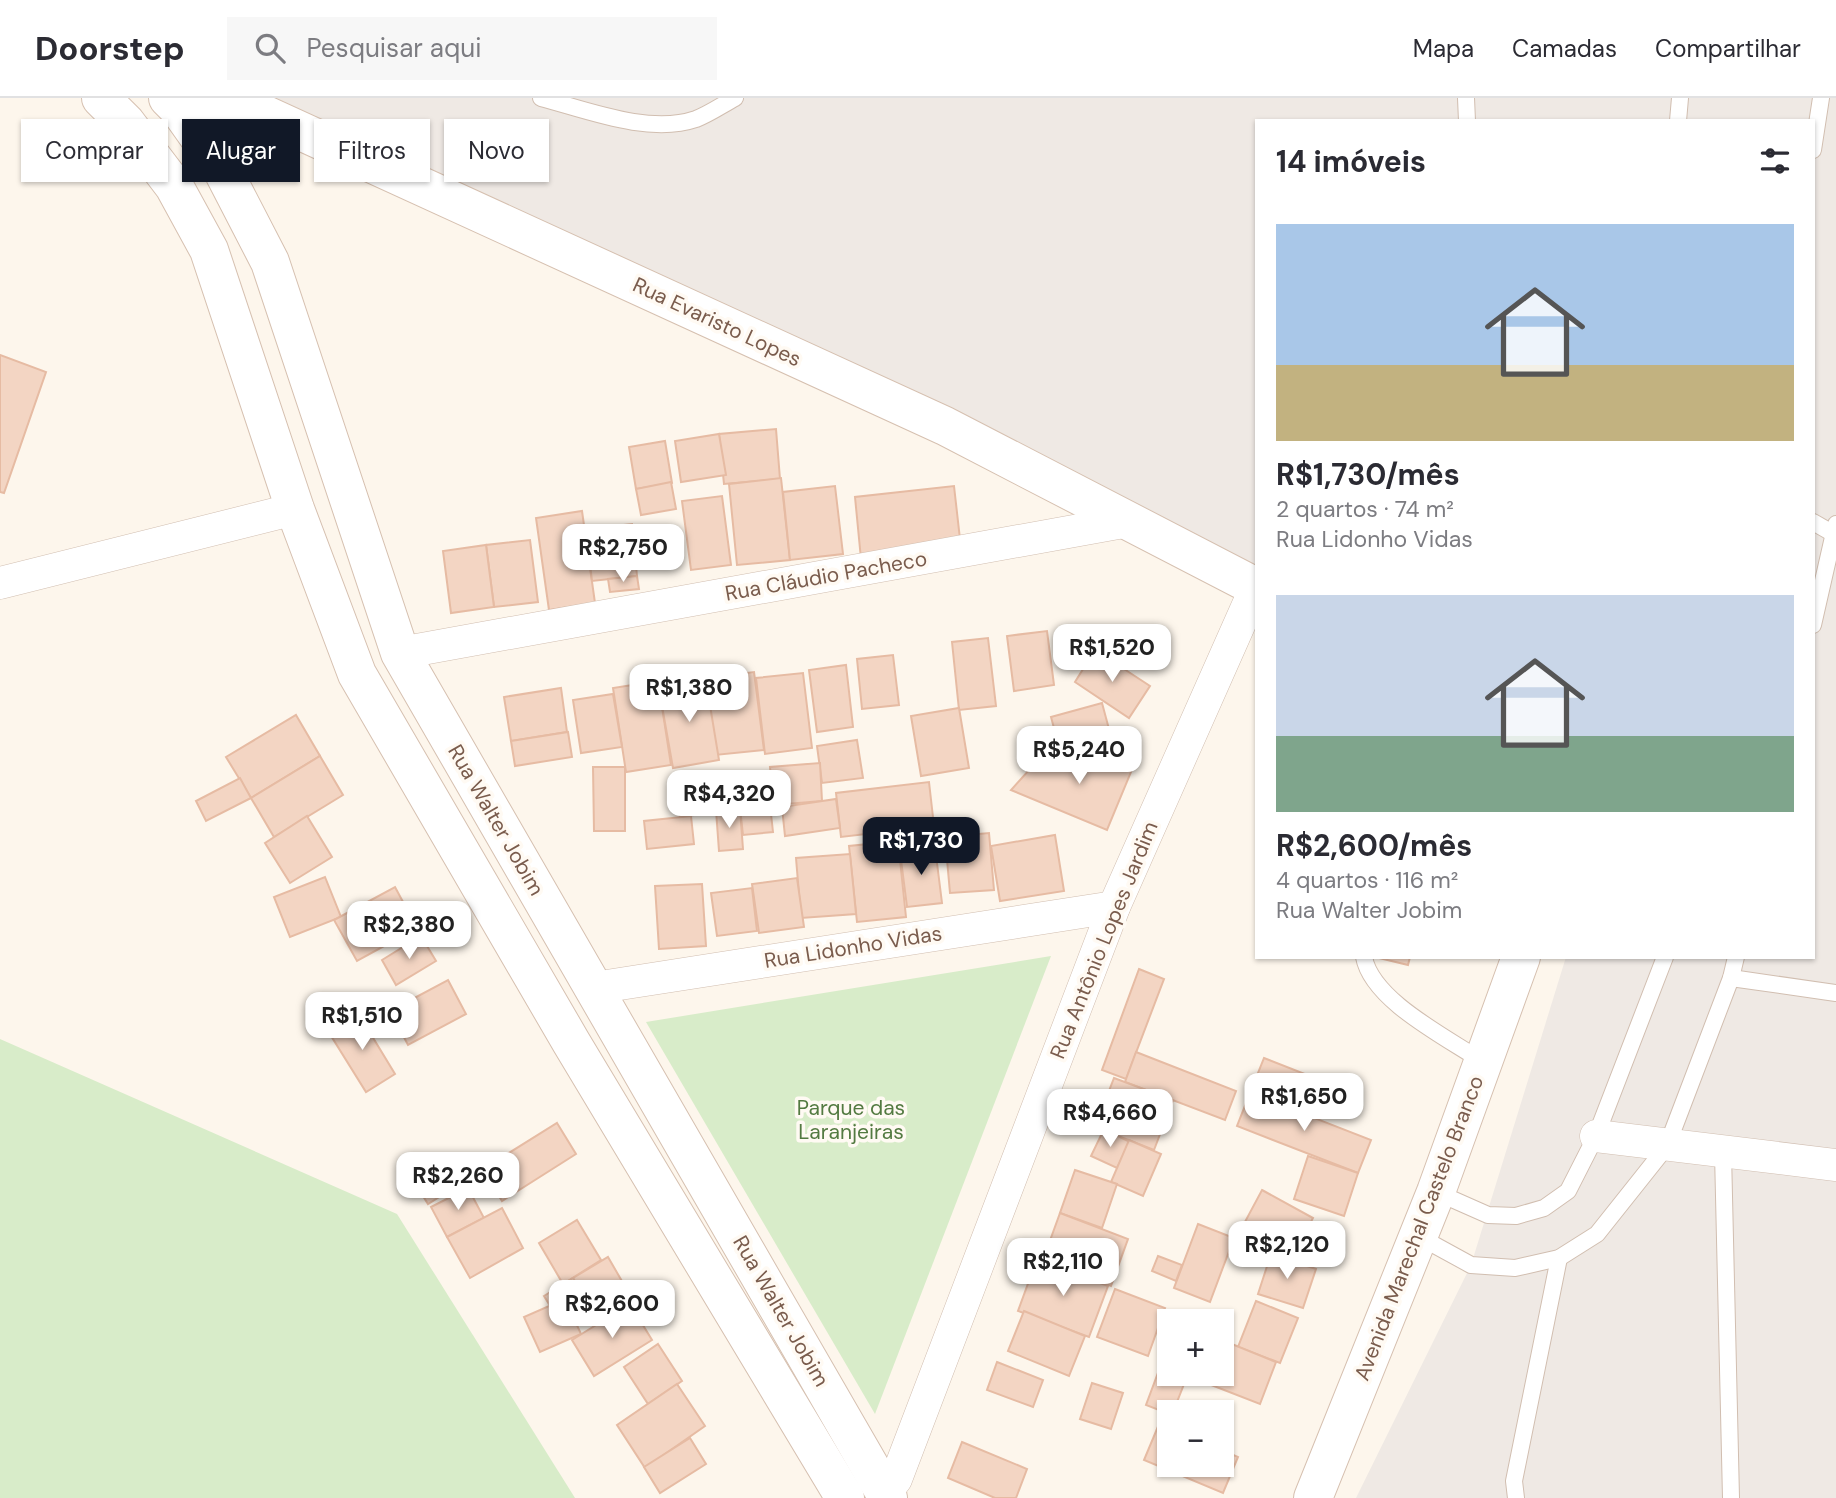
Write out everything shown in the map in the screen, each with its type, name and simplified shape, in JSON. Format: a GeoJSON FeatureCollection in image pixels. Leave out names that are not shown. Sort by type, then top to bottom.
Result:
{"type":"FeatureCollection","features":[{"type":"Feature","properties":{"kind":"main road","name":"Rua Evaristo Lopes"},"geometry":{"type":"LineString","coordinates":[[174,104],[214,100],[252,102],[945,426],[1255,586]]}},
{"type":"Feature","properties":{"kind":"main road","name":"Rua Walter Jobim"},"geometry":{"type":"LineString","coordinates":[[174,104],[223,171],[270,262],[400,653],[887,1495]]}},
{"type":"Feature","properties":{"kind":"main road","name":"Rua Walter Jobim"},"geometry":{"type":"LineString","coordinates":[[114,111],[174,186],[209,250],[295,509],[357,674],[571,1042],[845,1498]]}},
{"type":"Feature","properties":{"kind":"main road","name":"Avenida Marechal Castelo Branco"},"geometry":{"type":"LineString","coordinates":[[1313,1498],[1436,1192],[1520,959]]}},
{"type":"Feature","properties":{"kind":"street"},"geometry":{"type":"LineString","coordinates":[[0,583],[295,509]]}},
{"type":"Feature","properties":{"kind":"street","name":"Rua Cláudio Pacheco"},"geometry":{"type":"LineString","coordinates":[[400,653],[1129,522]]}},
{"type":"Feature","properties":{"kind":"street","name":"Rua Antônio Lopes Jardim"},"geometry":{"type":"LineString","coordinates":[[887,1495],[896,1479],[1114,907],[1255,589]]}},
{"type":"Feature","properties":{"kind":"street","name":"Rua Lidonho Vidas"},"geometry":{"type":"LineString","coordinates":[[594,988],[1114,907]]}},
{"type":"Feature","properties":{"kind":"street"},"geometry":{"type":"LineString","coordinates":[[1596,1136],[1836,1165]]}},
{"type":"Feature","properties":{"kind":"lane"},"geometry":{"type":"LineString","coordinates":[[541,98],[645,124],[671,124],[696,119],[735,98]]}},
{"type":"Feature","properties":{"kind":"lane"},"geometry":{"type":"LineString","coordinates":[[1465,98],[1467,119]]}},
{"type":"Feature","properties":{"kind":"lane"},"geometry":{"type":"LineString","coordinates":[[1678,119],[1680,98]]}},
{"type":"Feature","properties":{"kind":"lane"},"geometry":{"type":"LineString","coordinates":[[1815,136],[1821,98]]}},
{"type":"Feature","properties":{"kind":"lane"},"geometry":{"type":"LineString","coordinates":[[1815,523],[1835,529],[1815,616]]}},
{"type":"Feature","properties":{"kind":"lane"},"geometry":{"type":"LineString","coordinates":[[1364,959],[1366,969],[1395,1004],[1483,1062]]}},
{"type":"Feature","properties":{"kind":"lane"},"geometry":{"type":"LineString","coordinates":[[1436,1192],[1488,1215],[1516,1216],[1544,1208],[1568,1191],[1596,1136],[1664,959]]}},
{"type":"Feature","properties":{"kind":"lane"},"geometry":{"type":"LineString","coordinates":[[1418,1236],[1471,1265],[1515,1268],[1559,1258],[1597,1234],[1667,1146],[1731,978],[1736,959]]}},
{"type":"Feature","properties":{"kind":"lane"},"geometry":{"type":"LineString","coordinates":[[1731,978],[1836,993]]}},
{"type":"Feature","properties":{"kind":"lane"},"geometry":{"type":"LineString","coordinates":[[1723,1153],[1731,1498]]}},
{"type":"Feature","properties":{"kind":"lane"},"geometry":{"type":"LineString","coordinates":[[1517,1498],[1514,1481],[1559,1258]]}},
{"type":"Feature","properties":{"kind":"shaded area"},"geometry":{"type":"Polygon","coordinates":[[[267,98],[1836,98],[1836,1498],[1356,1498],[1471,1265],[1565,959],[1815,959],[1815,119],[1255,119],[1255,574],[430,176],[430,119],[314,121],[267,98]]]}},
{"type":"Feature","properties":{"kind":"green space","name":"Parque das Laranjeiras"},"geometry":{"type":"Polygon","coordinates":[[[1051,956],[875,1414],[646,1022],[1051,956]]]}},
{"type":"Feature","properties":{"kind":"green space"},"geometry":{"type":"Polygon","coordinates":[[[0,1039],[397,1214],[575,1498],[0,1498],[0,1039]]]}},
{"type":"Feature","properties":{"kind":"building"},"geometry":{"type":"Polygon","coordinates":[[[0,355],[46,372],[4,493],[0,492],[0,355]]]}},
{"type":"Feature","properties":{"kind":"building"},"geometry":{"type":"Polygon","coordinates":[[[776,429],[780,479],[724,484],[719,434],[776,429]]]}},
{"type":"Feature","properties":{"kind":"building"},"geometry":{"type":"Polygon","coordinates":[[[719,434],[726,475],[681,482],[675,441],[719,434]]]}},
{"type":"Feature","properties":{"kind":"building"},"geometry":{"type":"Polygon","coordinates":[[[665,441],[672,483],[636,489],[629,447],[665,441]]]}},
{"type":"Feature","properties":{"kind":"building"},"geometry":{"type":"Polygon","coordinates":[[[781,478],[790,560],[737,565],[729,484],[781,478]]]}},
{"type":"Feature","properties":{"kind":"building"},"geometry":{"type":"Polygon","coordinates":[[[671,482],[676,509],[641,515],[636,489],[671,482]]]}},
{"type":"Feature","properties":{"kind":"building"},"geometry":{"type":"Polygon","coordinates":[[[835,486],[843,554],[790,560],[783,492],[835,486]]]}},
{"type":"Feature","properties":{"kind":"building"},"geometry":{"type":"Polygon","coordinates":[[[954,486],[961,548],[861,559],[855,497],[954,486]]]}},
{"type":"Feature","properties":{"kind":"building"},"geometry":{"type":"Polygon","coordinates":[[[722,496],[731,565],[691,570],[682,501],[722,496]]]}},
{"type":"Feature","properties":{"kind":"building"},"geometry":{"type":"Polygon","coordinates":[[[582,511],[595,603],[549,610],[536,518],[582,511]]]}},
{"type":"Feature","properties":{"kind":"building"},"geometry":{"type":"Polygon","coordinates":[[[632,524],[637,576],[592,581],[586,529],[632,524]]]}},
{"type":"Feature","properties":{"kind":"building"},"geometry":{"type":"Polygon","coordinates":[[[530,540],[538,602],[494,607],[486,545],[530,540]]]}},
{"type":"Feature","properties":{"kind":"building"},"geometry":{"type":"Polygon","coordinates":[[[486,545],[494,607],[451,613],[443,551],[486,545]]]}},
{"type":"Feature","properties":{"kind":"building"},"geometry":{"type":"Polygon","coordinates":[[[637,576],[639,589],[610,592],[608,579],[637,576]]]}},
{"type":"Feature","properties":{"kind":"building"},"geometry":{"type":"Polygon","coordinates":[[[1047,631],[1054,685],[1014,691],[1007,636],[1047,631]]]}},
{"type":"Feature","properties":{"kind":"building"},"geometry":{"type":"Polygon","coordinates":[[[988,638],[996,706],[959,710],[952,642],[988,638]]]}},
{"type":"Feature","properties":{"kind":"building"},"geometry":{"type":"Polygon","coordinates":[[[1095,650],[1150,686],[1129,718],[1075,682],[1095,650]]]}},
{"type":"Feature","properties":{"kind":"building"},"geometry":{"type":"Polygon","coordinates":[[[893,655],[899,705],[862,709],[857,659],[893,655]]]}},
{"type":"Feature","properties":{"kind":"building"},"geometry":{"type":"Polygon","coordinates":[[[846,665],[853,727],[817,732],[809,670],[846,665]]]}},
{"type":"Feature","properties":{"kind":"building"},"geometry":{"type":"Polygon","coordinates":[[[754,672],[764,750],[715,755],[706,678],[754,672]]]}},
{"type":"Feature","properties":{"kind":"building"},"geometry":{"type":"Polygon","coordinates":[[[803,673],[812,748],[765,754],[756,678],[803,673]]]}},
{"type":"Feature","properties":{"kind":"building"},"geometry":{"type":"Polygon","coordinates":[[[658,681],[671,765],[626,772],[613,688],[658,681]]]}},
{"type":"Feature","properties":{"kind":"building"},"geometry":{"type":"Polygon","coordinates":[[[706,681],[719,760],[673,768],[659,689],[706,681]]]}},
{"type":"Feature","properties":{"kind":"building"},"geometry":{"type":"Polygon","coordinates":[[[561,688],[567,732],[511,741],[504,697],[561,688]]]}},
{"type":"Feature","properties":{"kind":"building"},"geometry":{"type":"Polygon","coordinates":[[[613,694],[622,747],[581,753],[573,700],[613,694]]]}},
{"type":"Feature","properties":{"kind":"building"},"geometry":{"type":"Polygon","coordinates":[[[1102,703],[1113,744],[1062,758],[1051,717],[1102,703]]]}},
{"type":"Feature","properties":{"kind":"building"},"geometry":{"type":"Polygon","coordinates":[[[959,708],[969,768],[921,776],[911,716],[959,708]]]}},
{"type":"Feature","properties":{"kind":"building"},"geometry":{"type":"Polygon","coordinates":[[[296,715],[320,756],[251,798],[226,757],[296,715]]]}},
{"type":"Feature","properties":{"kind":"building"},"geometry":{"type":"Polygon","coordinates":[[[568,732],[572,757],[515,766],[511,741],[568,732]]]}},
{"type":"Feature","properties":{"kind":"building"},"geometry":{"type":"Polygon","coordinates":[[[857,740],[863,778],[822,783],[817,746],[857,740]]]}},
{"type":"Feature","properties":{"kind":"building"},"geometry":{"type":"Polygon","coordinates":[[[1138,755],[1107,830],[1011,790],[1039,759],[1138,755]]]}},
{"type":"Feature","properties":{"kind":"building"},"geometry":{"type":"Polygon","coordinates":[[[320,756],[343,795],[274,837],[251,798],[320,756]]]}},
{"type":"Feature","properties":{"kind":"building"},"geometry":{"type":"Polygon","coordinates":[[[820,763],[822,801],[774,805],[770,767],[820,763]]]}},
{"type":"Feature","properties":{"kind":"building"},"geometry":{"type":"Polygon","coordinates":[[[593,767],[625,767],[625,831],[594,831],[593,767]]]}},
{"type":"Feature","properties":{"kind":"building"},"geometry":{"type":"Polygon","coordinates":[[[771,775],[774,797],[725,804],[722,781],[771,775]]]}},
{"type":"Feature","properties":{"kind":"building"},"geometry":{"type":"Polygon","coordinates":[[[240,778],[251,798],[206,821],[196,801],[240,778]]]}},
{"type":"Feature","properties":{"kind":"building"},"geometry":{"type":"Polygon","coordinates":[[[722,781],[726,811],[680,817],[676,788],[722,781]]]}},
{"type":"Feature","properties":{"kind":"building"},"geometry":{"type":"Polygon","coordinates":[[[929,782],[934,826],[841,837],[836,793],[929,782]]]}},
{"type":"Feature","properties":{"kind":"building"},"geometry":{"type":"Polygon","coordinates":[[[836,799],[840,828],[785,836],[782,807],[836,799]]]}},
{"type":"Feature","properties":{"kind":"building"},"geometry":{"type":"Polygon","coordinates":[[[770,805],[773,832],[743,835],[740,808],[770,805]]]}},
{"type":"Feature","properties":{"kind":"building"},"geometry":{"type":"Polygon","coordinates":[[[740,809],[743,849],[719,851],[716,810],[740,809]]]}},
{"type":"Feature","properties":{"kind":"building"},"geometry":{"type":"Polygon","coordinates":[[[307,816],[332,857],[290,883],[265,843],[307,816]]]}},
{"type":"Feature","properties":{"kind":"building"},"geometry":{"type":"Polygon","coordinates":[[[691,816],[694,844],[647,849],[644,821],[691,816]]]}},
{"type":"Feature","properties":{"kind":"building"},"geometry":{"type":"Polygon","coordinates":[[[989,833],[994,890],[950,893],[945,837],[989,833]]]}},
{"type":"Feature","properties":{"kind":"building"},"geometry":{"type":"Polygon","coordinates":[[[1055,835],[1064,891],[1000,901],[991,846],[1055,835]]]}},
{"type":"Feature","properties":{"kind":"building"},"geometry":{"type":"Polygon","coordinates":[[[898,841],[906,917],[857,922],[849,846],[898,841]]]}},
{"type":"Feature","properties":{"kind":"building"},"geometry":{"type":"Polygon","coordinates":[[[935,847],[942,903],[907,907],[900,852],[935,847]]]}},
{"type":"Feature","properties":{"kind":"building"},"geometry":{"type":"Polygon","coordinates":[[[850,854],[856,914],[801,918],[796,858],[850,854]]]}},
{"type":"Feature","properties":{"kind":"building"},"geometry":{"type":"Polygon","coordinates":[[[325,877],[341,917],[290,937],[274,897],[325,877]]]}},
{"type":"Feature","properties":{"kind":"building"},"geometry":{"type":"Polygon","coordinates":[[[797,878],[804,927],[759,933],[752,884],[797,878]]]}},
{"type":"Feature","properties":{"kind":"building"},"geometry":{"type":"Polygon","coordinates":[[[702,884],[706,946],[659,949],[655,886],[702,884]]]}},
{"type":"Feature","properties":{"kind":"building"},"geometry":{"type":"Polygon","coordinates":[[[395,887],[417,928],[357,961],[334,920],[395,887]]]}},
{"type":"Feature","properties":{"kind":"building"},"geometry":{"type":"Polygon","coordinates":[[[752,888],[757,931],[717,936],[711,893],[752,888]]]}},
{"type":"Feature","properties":{"kind":"building"},"geometry":{"type":"Polygon","coordinates":[[[421,936],[436,961],[396,985],[382,960],[421,936]]]}},
{"type":"Feature","properties":{"kind":"building"},"geometry":{"type":"Polygon","coordinates":[[[1383,959],[1410,959],[1408,965],[1383,959]]]}},
{"type":"Feature","properties":{"kind":"building"},"geometry":{"type":"Polygon","coordinates":[[[1139,969],[1164,979],[1126,1079],[1102,1070],[1139,969]]]}},
{"type":"Feature","properties":{"kind":"building"},"geometry":{"type":"Polygon","coordinates":[[[448,980],[466,1014],[408,1045],[390,1011],[448,980]]]}},
{"type":"Feature","properties":{"kind":"building"},"geometry":{"type":"Polygon","coordinates":[[[358,1013],[395,1074],[366,1092],[328,1031],[358,1013]]]}},
{"type":"Feature","properties":{"kind":"building"},"geometry":{"type":"Polygon","coordinates":[[[1136,1052],[1236,1091],[1225,1120],[1125,1082],[1136,1052]]]}},
{"type":"Feature","properties":{"kind":"building"},"geometry":{"type":"Polygon","coordinates":[[[1264,1058],[1310,1076],[1296,1111],[1250,1093],[1264,1058]]]}},
{"type":"Feature","properties":{"kind":"building"},"geometry":{"type":"Polygon","coordinates":[[[1114,1078],[1173,1100],[1154,1150],[1095,1127],[1114,1078]]]}},
{"type":"Feature","properties":{"kind":"building"},"geometry":{"type":"Polygon","coordinates":[[[1250,1093],[1371,1140],[1358,1173],[1237,1126],[1250,1093]]]}},
{"type":"Feature","properties":{"kind":"building"},"geometry":{"type":"Polygon","coordinates":[[[557,1123],[576,1154],[502,1201],[483,1169],[557,1123]]]}},
{"type":"Feature","properties":{"kind":"building"},"geometry":{"type":"Polygon","coordinates":[[[1104,1129],[1130,1142],[1117,1168],[1091,1156],[1104,1129]]]}},
{"type":"Feature","properties":{"kind":"building"},"geometry":{"type":"Polygon","coordinates":[[[1129,1140],[1161,1154],[1143,1196],[1111,1182],[1129,1140]]]}},
{"type":"Feature","properties":{"kind":"building"},"geometry":{"type":"Polygon","coordinates":[[[1308,1156],[1358,1173],[1344,1216],[1294,1199],[1308,1156]]]}},
{"type":"Feature","properties":{"kind":"building"},"geometry":{"type":"Polygon","coordinates":[[[459,1162],[469,1178],[428,1204],[418,1188],[459,1162]]]}},
{"type":"Feature","properties":{"kind":"building"},"geometry":{"type":"Polygon","coordinates":[[[1075,1170],[1117,1184],[1102,1228],[1060,1213],[1075,1170]]]}},
{"type":"Feature","properties":{"kind":"building"},"geometry":{"type":"Polygon","coordinates":[[[468,1188],[484,1218],[447,1237],[431,1207],[468,1188]]]}},
{"type":"Feature","properties":{"kind":"building"},"geometry":{"type":"Polygon","coordinates":[[[1262,1190],[1313,1218],[1291,1260],[1239,1233],[1262,1190]]]}},
{"type":"Feature","properties":{"kind":"building"},"geometry":{"type":"Polygon","coordinates":[[[502,1208],[523,1248],[470,1278],[447,1237],[502,1208]]]}},
{"type":"Feature","properties":{"kind":"building"},"geometry":{"type":"Polygon","coordinates":[[[1060,1213],[1128,1239],[1111,1286],[1043,1260],[1060,1213]]]}},
{"type":"Feature","properties":{"kind":"building"},"geometry":{"type":"Polygon","coordinates":[[[577,1220],[601,1260],[563,1284],[539,1243],[577,1220]]]}},
{"type":"Feature","properties":{"kind":"building"},"geometry":{"type":"Polygon","coordinates":[[[1198,1224],[1234,1238],[1210,1302],[1174,1288],[1198,1224]]]}},
{"type":"Feature","properties":{"kind":"building"},"geometry":{"type":"Polygon","coordinates":[[[1271,1254],[1316,1269],[1303,1308],[1258,1294],[1271,1254]]]}},
{"type":"Feature","properties":{"kind":"building"},"geometry":{"type":"Polygon","coordinates":[[[1158,1256],[1182,1265],[1176,1281],[1152,1271],[1158,1256]]]}},
{"type":"Feature","properties":{"kind":"building"},"geometry":{"type":"Polygon","coordinates":[[[608,1257],[634,1302],[599,1323],[573,1278],[608,1257]]]}},
{"type":"Feature","properties":{"kind":"building"},"geometry":{"type":"Polygon","coordinates":[[[1037,1259],[1108,1286],[1089,1337],[1018,1311],[1037,1259]]]}},
{"type":"Feature","properties":{"kind":"building"},"geometry":{"type":"Polygon","coordinates":[[[573,1278],[594,1311],[565,1330],[544,1296],[573,1278]]]}},
{"type":"Feature","properties":{"kind":"building"},"geometry":{"type":"Polygon","coordinates":[[[1115,1289],[1165,1308],[1157,1309],[1157,1331],[1148,1356],[1097,1337],[1115,1289]]]}},
{"type":"Feature","properties":{"kind":"building"},"geometry":{"type":"Polygon","coordinates":[[[565,1299],[581,1334],[540,1352],[524,1317],[565,1299]]]}},
{"type":"Feature","properties":{"kind":"building"},"geometry":{"type":"Polygon","coordinates":[[[1256,1301],[1298,1318],[1280,1363],[1238,1347],[1256,1301]]]}},
{"type":"Feature","properties":{"kind":"building"},"geometry":{"type":"Polygon","coordinates":[[[630,1304],[652,1340],[594,1376],[572,1340],[630,1304]]]}},
{"type":"Feature","properties":{"kind":"building"},"geometry":{"type":"Polygon","coordinates":[[[1024,1311],[1085,1336],[1069,1376],[1008,1351],[1024,1311]]]}},
{"type":"Feature","properties":{"kind":"building"},"geometry":{"type":"Polygon","coordinates":[[[658,1344],[682,1381],[648,1404],[624,1367],[658,1344]]]}},
{"type":"Feature","properties":{"kind":"building"},"geometry":{"type":"Polygon","coordinates":[[[1234,1345],[1276,1362],[1260,1404],[1214,1386],[1234,1386],[1234,1345]]]}},
{"type":"Feature","properties":{"kind":"building"},"geometry":{"type":"Polygon","coordinates":[[[997,1362],[1043,1380],[1033,1407],[987,1390],[997,1362]]]}},
{"type":"Feature","properties":{"kind":"building"},"geometry":{"type":"Polygon","coordinates":[[[1157,1375],[1157,1386],[1183,1386],[1178,1400],[1157,1400],[1157,1409],[1146,1405],[1157,1375]]]}},
{"type":"Feature","properties":{"kind":"building"},"geometry":{"type":"Polygon","coordinates":[[[1092,1383],[1123,1393],[1111,1429],[1080,1419],[1092,1383]]]}},
{"type":"Feature","properties":{"kind":"building"},"geometry":{"type":"Polygon","coordinates":[[[677,1384],[705,1426],[645,1468],[617,1425],[677,1384]]]}},
{"type":"Feature","properties":{"kind":"building"},"geometry":{"type":"Polygon","coordinates":[[[1157,1429],[1157,1465],[1144,1460],[1157,1429]]]}},
{"type":"Feature","properties":{"kind":"building"},"geometry":{"type":"Polygon","coordinates":[[[690,1438],[706,1464],[660,1493],[644,1467],[690,1438]]]}},
{"type":"Feature","properties":{"kind":"building"},"geometry":{"type":"Polygon","coordinates":[[[962,1442],[1027,1469],[1016,1498],[995,1498],[948,1478],[962,1442]]]}},
{"type":"Feature","properties":{"kind":"building"},"geometry":{"type":"Polygon","coordinates":[[[1185,1477],[1230,1477],[1223,1493],[1185,1477]]]}}]}
